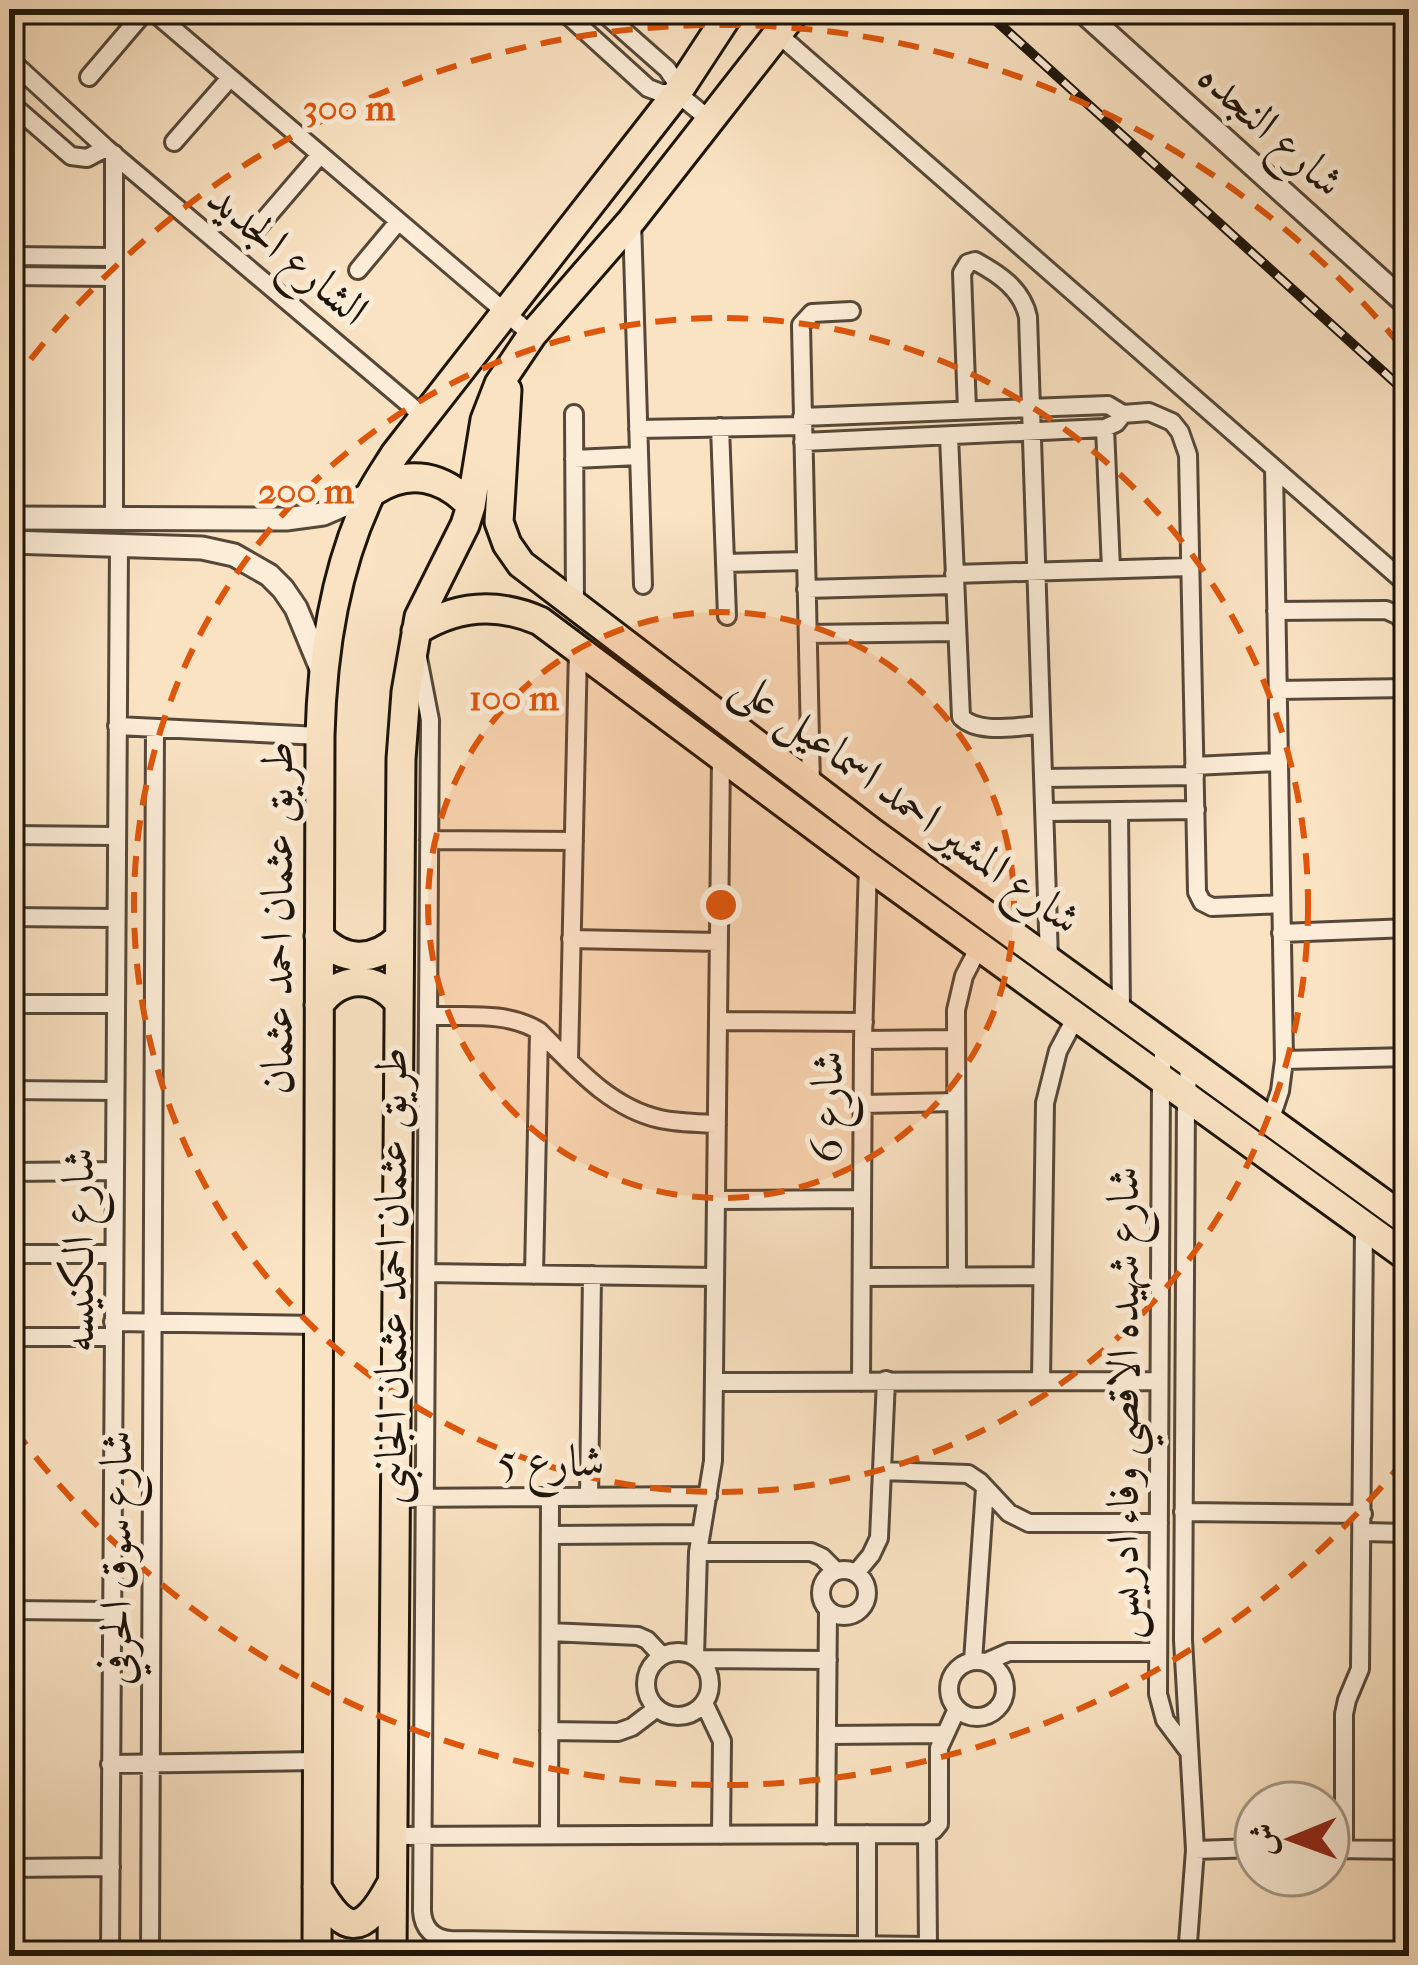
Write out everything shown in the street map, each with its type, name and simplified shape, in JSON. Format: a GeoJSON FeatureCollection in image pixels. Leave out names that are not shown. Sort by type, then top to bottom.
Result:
{"type":"FeatureCollection","features":[{"type":"Feature","properties":{"kind":"main road","name":"طريق عثمان احمد عثمان"},"geometry":{"type":"LineString","coordinates":[[317,1956],[320,736],[322,671],[342,570],[370,494],[423,416],[677,93],[732,9]]}},
{"type":"Feature","properties":{"kind":"main road"},"geometry":{"type":"LineString","coordinates":[[695,68],[701,82],[718,85],[765,24],[789,19]]}},
{"type":"Feature","properties":{"kind":"main road"},"geometry":{"type":"LineString","coordinates":[[392,1956],[402,736],[415,637],[429,596],[465,525],[485,420],[508,368],[632,220],[789,19]]}},
{"type":"Feature","properties":{"kind":"main road","name":"شارع المشير احمد اسماعيل على"},"geometry":{"type":"LineString","coordinates":[[508,368],[498,510],[502,533],[521,564],[874,833],[1409,1222]]}},
{"type":"Feature","properties":{"kind":"main road"},"geometry":{"type":"LineString","coordinates":[[370,494],[386,483],[423,477],[442,482],[471,506]]}},
{"type":"Feature","properties":{"kind":"main road","name":"شارع المشير احمد اسماعيل على"},"geometry":{"type":"LineString","coordinates":[[415,637],[443,615],[458,610],[489,608],[540,621],[868,866],[1409,1258]]}},
{"type":"Feature","properties":{"kind":"main road"},"geometry":{"type":"LineString","coordinates":[[319,936],[336,951],[358,957],[381,952],[399,938]]}},
{"type":"Feature","properties":{"kind":"main road"},"geometry":{"type":"LineString","coordinates":[[319,1005],[333,989],[353,982],[383,988],[399,1003]]}},
{"type":"Feature","properties":{"kind":"main road"},"geometry":{"type":"LineString","coordinates":[[317,1887],[334,1916],[354,1924],[374,1915],[392,1882]]}},
{"type":"Feature","properties":{"kind":"street"},"geometry":{"type":"LineString","coordinates":[[89,76],[149,9],[532,335]]}},
{"type":"Feature","properties":{"kind":"street"},"geometry":{"type":"LineString","coordinates":[[561,9],[648,88],[677,93]]}},
{"type":"Feature","properties":{"kind":"street"},"geometry":{"type":"LineString","coordinates":[[598,9],[673,75],[677,93],[710,120]]}},
{"type":"Feature","properties":{"kind":"street","name":"شارع النجده"},"geometry":{"type":"LineString","coordinates":[[1080,9],[1409,306]]}},
{"type":"Feature","properties":{"kind":"street"},"geometry":{"type":"LineString","coordinates":[[789,19],[1036,261],[1409,586]]}},
{"type":"Feature","properties":{"kind":"street","name":"الشارع الجديد"},"geometry":{"type":"LineString","coordinates":[[9,59],[110,151],[423,416]]}},
{"type":"Feature","properties":{"kind":"street"},"geometry":{"type":"LineString","coordinates":[[174,142],[230,77]]}},
{"type":"Feature","properties":{"kind":"street"},"geometry":{"type":"LineString","coordinates":[[9,102],[71,156],[87,158],[110,151],[114,519]]}},
{"type":"Feature","properties":{"kind":"street"},"geometry":{"type":"LineString","coordinates":[[253,233],[320,155]]}},
{"type":"Feature","properties":{"kind":"street"},"geometry":{"type":"LineString","coordinates":[[632,220],[643,585]]}},
{"type":"Feature","properties":{"kind":"street"},"geometry":{"type":"LineString","coordinates":[[358,270],[398,221]]}},
{"type":"Feature","properties":{"kind":"street"},"geometry":{"type":"LineString","coordinates":[[9,256],[112,257]]}},
{"type":"Feature","properties":{"kind":"street"},"geometry":{"type":"LineString","coordinates":[[1014,288],[1036,261]]}},
{"type":"Feature","properties":{"kind":"street"},"geometry":{"type":"LineString","coordinates":[[967,410],[963,269],[979,262],[1014,288],[1028,317],[1049,959]]}},
{"type":"Feature","properties":{"kind":"street"},"geometry":{"type":"LineString","coordinates":[[9,277],[112,278]]}},
{"type":"Feature","properties":{"kind":"street"},"geometry":{"type":"LineString","coordinates":[[812,787],[800,325],[812,313],[851,311]]}},
{"type":"Feature","properties":{"kind":"street"},"geometry":{"type":"LineString","coordinates":[[802,429],[967,410],[1108,405],[1123,413],[1149,412],[1172,422],[1186,443],[1197,892],[1202,902],[1217,908],[1281,904]]}},
{"type":"Feature","properties":{"kind":"street"},"geometry":{"type":"LineString","coordinates":[[574,413],[575,605]]}},
{"type":"Feature","properties":{"kind":"street"},"geometry":{"type":"LineString","coordinates":[[638,429],[720,427],[949,436],[1105,428],[1123,413]]}},
{"type":"Feature","properties":{"kind":"street"},"geometry":{"type":"LineString","coordinates":[[720,427],[727,616]]}},
{"type":"Feature","properties":{"kind":"street"},"geometry":{"type":"LineString","coordinates":[[1105,428],[1111,569]]}},
{"type":"Feature","properties":{"kind":"street"},"geometry":{"type":"LineString","coordinates":[[949,436],[959,710],[966,723],[979,728],[1042,725]]}},
{"type":"Feature","properties":{"kind":"street"},"geometry":{"type":"LineString","coordinates":[[574,459],[639,456]]}},
{"type":"Feature","properties":{"kind":"street"},"geometry":{"type":"LineString","coordinates":[[1270,1121],[1284,1060],[1274,468]]}},
{"type":"Feature","properties":{"kind":"street"},"geometry":{"type":"LineString","coordinates":[[9,518],[305,517],[370,494]]}},
{"type":"Feature","properties":{"kind":"street"},"geometry":{"type":"LineString","coordinates":[[9,542],[214,549],[252,563],[283,589],[296,608],[322,671]]}},
{"type":"Feature","properties":{"kind":"street","name":"شارع الكنيسه"},"geometry":{"type":"LineString","coordinates":[[110,1956],[119,544]]}},
{"type":"Feature","properties":{"kind":"street"},"geometry":{"type":"LineString","coordinates":[[724,562],[806,561]]}},
{"type":"Feature","properties":{"kind":"street"},"geometry":{"type":"LineString","coordinates":[[806,589],[1036,571],[1190,567]]}},
{"type":"Feature","properties":{"kind":"street"},"geometry":{"type":"LineString","coordinates":[[1276,611],[1386,610],[1409,627]]}},
{"type":"Feature","properties":{"kind":"street"},"geometry":{"type":"LineString","coordinates":[[808,634],[956,632]]}},
{"type":"Feature","properties":{"kind":"street","name":"طريق عثمان احمد عثمان الجانبى"},"geometry":{"type":"LineString","coordinates":[[415,637],[430,720],[425,1926],[443,1940],[799,1950]]}},
{"type":"Feature","properties":{"kind":"street"},"geometry":{"type":"LineString","coordinates":[[568,1060],[578,649]]}},
{"type":"Feature","properties":{"kind":"street"},"geometry":{"type":"LineString","coordinates":[[1277,690],[1409,688]]}},
{"type":"Feature","properties":{"kind":"street"},"geometry":{"type":"LineString","coordinates":[[117,725],[320,736]]}},
{"type":"Feature","properties":{"kind":"street","name":"شارع سوق الحرفي"},"geometry":{"type":"LineString","coordinates":[[150,1956],[155,728]]}},
{"type":"Feature","properties":{"kind":"street"},"geometry":{"type":"LineString","coordinates":[[721,755],[712,1461],[699,1543],[697,1658],[710,1684],[704,1703],[682,1716],[657,1708],[646,1685],[650,1668],[662,1656],[682,1652],[697,1658],[828,1660]]}},
{"type":"Feature","properties":{"kind":"street"},"geometry":{"type":"LineString","coordinates":[[1043,778],[1279,762]]}},
{"type":"Feature","properties":{"kind":"street"},"geometry":{"type":"LineString","coordinates":[[1045,812],[1196,810]]}},
{"type":"Feature","properties":{"kind":"street"},"geometry":{"type":"LineString","coordinates":[[1119,811],[1121,1012]]}},
{"type":"Feature","properties":{"kind":"street","name":"شارع 6"},"geometry":{"type":"LineString","coordinates":[[861,1382],[864,1031],[868,866],[874,833]]}},
{"type":"Feature","properties":{"kind":"street"},"geometry":{"type":"LineString","coordinates":[[9,835],[116,836]]}},
{"type":"Feature","properties":{"kind":"street"},"geometry":{"type":"LineString","coordinates":[[429,840],[574,841]]}},
{"type":"Feature","properties":{"kind":"street"},"geometry":{"type":"LineString","coordinates":[[9,917],[116,917]]}},
{"type":"Feature","properties":{"kind":"street"},"geometry":{"type":"LineString","coordinates":[[1281,933],[1409,928]]}},
{"type":"Feature","properties":{"kind":"street"},"geometry":{"type":"LineString","coordinates":[[572,939],[718,942]]}},
{"type":"Feature","properties":{"kind":"street"},"geometry":{"type":"LineString","coordinates":[[957,1276],[956,1010],[960,987],[979,946]]}},
{"type":"Feature","properties":{"kind":"street"},"geometry":{"type":"LineString","coordinates":[[9,1004],[115,1004]]}},
{"type":"Feature","properties":{"kind":"street"},"geometry":{"type":"LineString","coordinates":[[428,1016],[503,1018],[528,1024],[613,1099],[644,1115],[716,1124]]}},
{"type":"Feature","properties":{"kind":"street"},"geometry":{"type":"LineString","coordinates":[[1041,1381],[1045,1102],[1058,1051],[1076,1017]]}},
{"type":"Feature","properties":{"kind":"street"},"geometry":{"type":"LineString","coordinates":[[718,1021],[956,1039]]}},
{"type":"Feature","properties":{"kind":"street"},"geometry":{"type":"LineString","coordinates":[[534,1275],[539,1031]]}},
{"type":"Feature","properties":{"kind":"street","name":"شارع شهيده الاقصي وفاء ادريس"},"geometry":{"type":"LineString","coordinates":[[1164,1043],[1160,1078],[1160,1707],[1190,1753]]}},
{"type":"Feature","properties":{"kind":"street"},"geometry":{"type":"LineString","coordinates":[[1284,1060],[1409,1057]]}},
{"type":"Feature","properties":{"kind":"street","name":"شارع شهيده الاقصي وفاء ادريس"},"geometry":{"type":"LineString","coordinates":[[1187,1956],[1195,1850],[1183,1640],[1190,1062]]}},
{"type":"Feature","properties":{"kind":"street"},"geometry":{"type":"LineString","coordinates":[[9,1090],[115,1090]]}},
{"type":"Feature","properties":{"kind":"street"},"geometry":{"type":"LineString","coordinates":[[863,1104],[956,1102]]}},
{"type":"Feature","properties":{"kind":"street"},"geometry":{"type":"LineString","coordinates":[[9,1172],[114,1171]]}},
{"type":"Feature","properties":{"kind":"street"},"geometry":{"type":"LineString","coordinates":[[716,1200],[862,1198]]}},
{"type":"Feature","properties":{"kind":"street"},"geometry":{"type":"LineString","coordinates":[[1340,1779],[1344,1714],[1360,1669],[1364,1226]]}},
{"type":"Feature","properties":{"kind":"street"},"geometry":{"type":"LineString","coordinates":[[9,1254],[113,1254]]}},
{"type":"Feature","properties":{"kind":"street"},"geometry":{"type":"LineString","coordinates":[[427,1273],[715,1277]]}},
{"type":"Feature","properties":{"kind":"street"},"geometry":{"type":"LineString","coordinates":[[589,1497],[592,1275]]}},
{"type":"Feature","properties":{"kind":"street"},"geometry":{"type":"LineString","coordinates":[[862,1277],[1042,1276]]}},
{"type":"Feature","properties":{"kind":"street"},"geometry":{"type":"LineString","coordinates":[[9,1337],[153,1322],[318,1325]]}},
{"type":"Feature","properties":{"kind":"street"},"geometry":{"type":"LineString","coordinates":[[856,1573],[879,1538],[886,1380]]}},
{"type":"Feature","properties":{"kind":"street"},"geometry":{"type":"LineString","coordinates":[[713,1382],[1159,1381]]}},
{"type":"Feature","properties":{"kind":"street"},"geometry":{"type":"LineString","coordinates":[[1159,1450],[1183,1450]]}},
{"type":"Feature","properties":{"kind":"street"},"geometry":{"type":"LineString","coordinates":[[882,1471],[961,1472],[974,1477],[1009,1513],[1029,1522],[1159,1522]]}},
{"type":"Feature","properties":{"kind":"street"},"geometry":{"type":"LineString","coordinates":[[979,1661],[985,1488]]}},
{"type":"Feature","properties":{"kind":"street","name":"شارع 5"},"geometry":{"type":"LineString","coordinates":[[395,1498],[708,1496]]}},
{"type":"Feature","properties":{"kind":"street"},"geometry":{"type":"LineString","coordinates":[[549,1835],[550,1497]]}},
{"type":"Feature","properties":{"kind":"street"},"geometry":{"type":"LineString","coordinates":[[1183,1512],[1362,1523],[1409,1533]]}},
{"type":"Feature","properties":{"kind":"street"},"geometry":{"type":"LineString","coordinates":[[550,1535],[811,1552],[836,1571],[856,1573],[866,1585],[862,1607],[850,1615],[835,1614],[824,1604],[822,1588],[836,1571]]}},
{"type":"Feature","properties":{"kind":"street"},"geometry":{"type":"LineString","coordinates":[[9,1610],[111,1611]]}},
{"type":"Feature","properties":{"kind":"street"},"geometry":{"type":"LineString","coordinates":[[826,1835],[829,1610]]}},
{"type":"Feature","properties":{"kind":"street"},"geometry":{"type":"LineString","coordinates":[[550,1633],[638,1636],[662,1656]]}},
{"type":"Feature","properties":{"kind":"street"},"geometry":{"type":"LineString","coordinates":[[979,1661],[993,1666],[1004,1679],[1004,1696],[988,1715],[972,1717],[957,1709],[949,1696],[950,1680],[958,1667],[1009,1652],[1158,1652]]}},
{"type":"Feature","properties":{"kind":"street"},"geometry":{"type":"LineString","coordinates":[[704,1703],[722,1741],[721,1835]]}},
{"type":"Feature","properties":{"kind":"street"},"geometry":{"type":"LineString","coordinates":[[549,1731],[618,1732],[657,1708]]}},
{"type":"Feature","properties":{"kind":"street"},"geometry":{"type":"LineString","coordinates":[[392,1836],[927,1834],[940,1820],[939,1756],[957,1709]]}},
{"type":"Feature","properties":{"kind":"street"},"geometry":{"type":"LineString","coordinates":[[827,1735],[944,1734]]}},
{"type":"Feature","properties":{"kind":"street"},"geometry":{"type":"LineString","coordinates":[[110,1764],[317,1761]]}},
{"type":"Feature","properties":{"kind":"street"},"geometry":{"type":"LineString","coordinates":[[862,1949],[867,1834]]}},
{"type":"Feature","properties":{"kind":"street"},"geometry":{"type":"LineString","coordinates":[[799,1950],[928,1946],[927,1834]]}},
{"type":"Feature","properties":{"kind":"street"},"geometry":{"type":"LineString","coordinates":[[1195,1850],[1232,1849]]}},
{"type":"Feature","properties":{"kind":"street"},"geometry":{"type":"LineString","coordinates":[[1352,1849],[1409,1850]]}},
{"type":"Feature","properties":{"kind":"street"},"geometry":{"type":"LineString","coordinates":[[9,1868],[111,1867]]}},
{"type":"Feature","properties":{"kind":"railway"},"geometry":{"type":"LineString","coordinates":[[983,9],[1409,395]]}}]}
